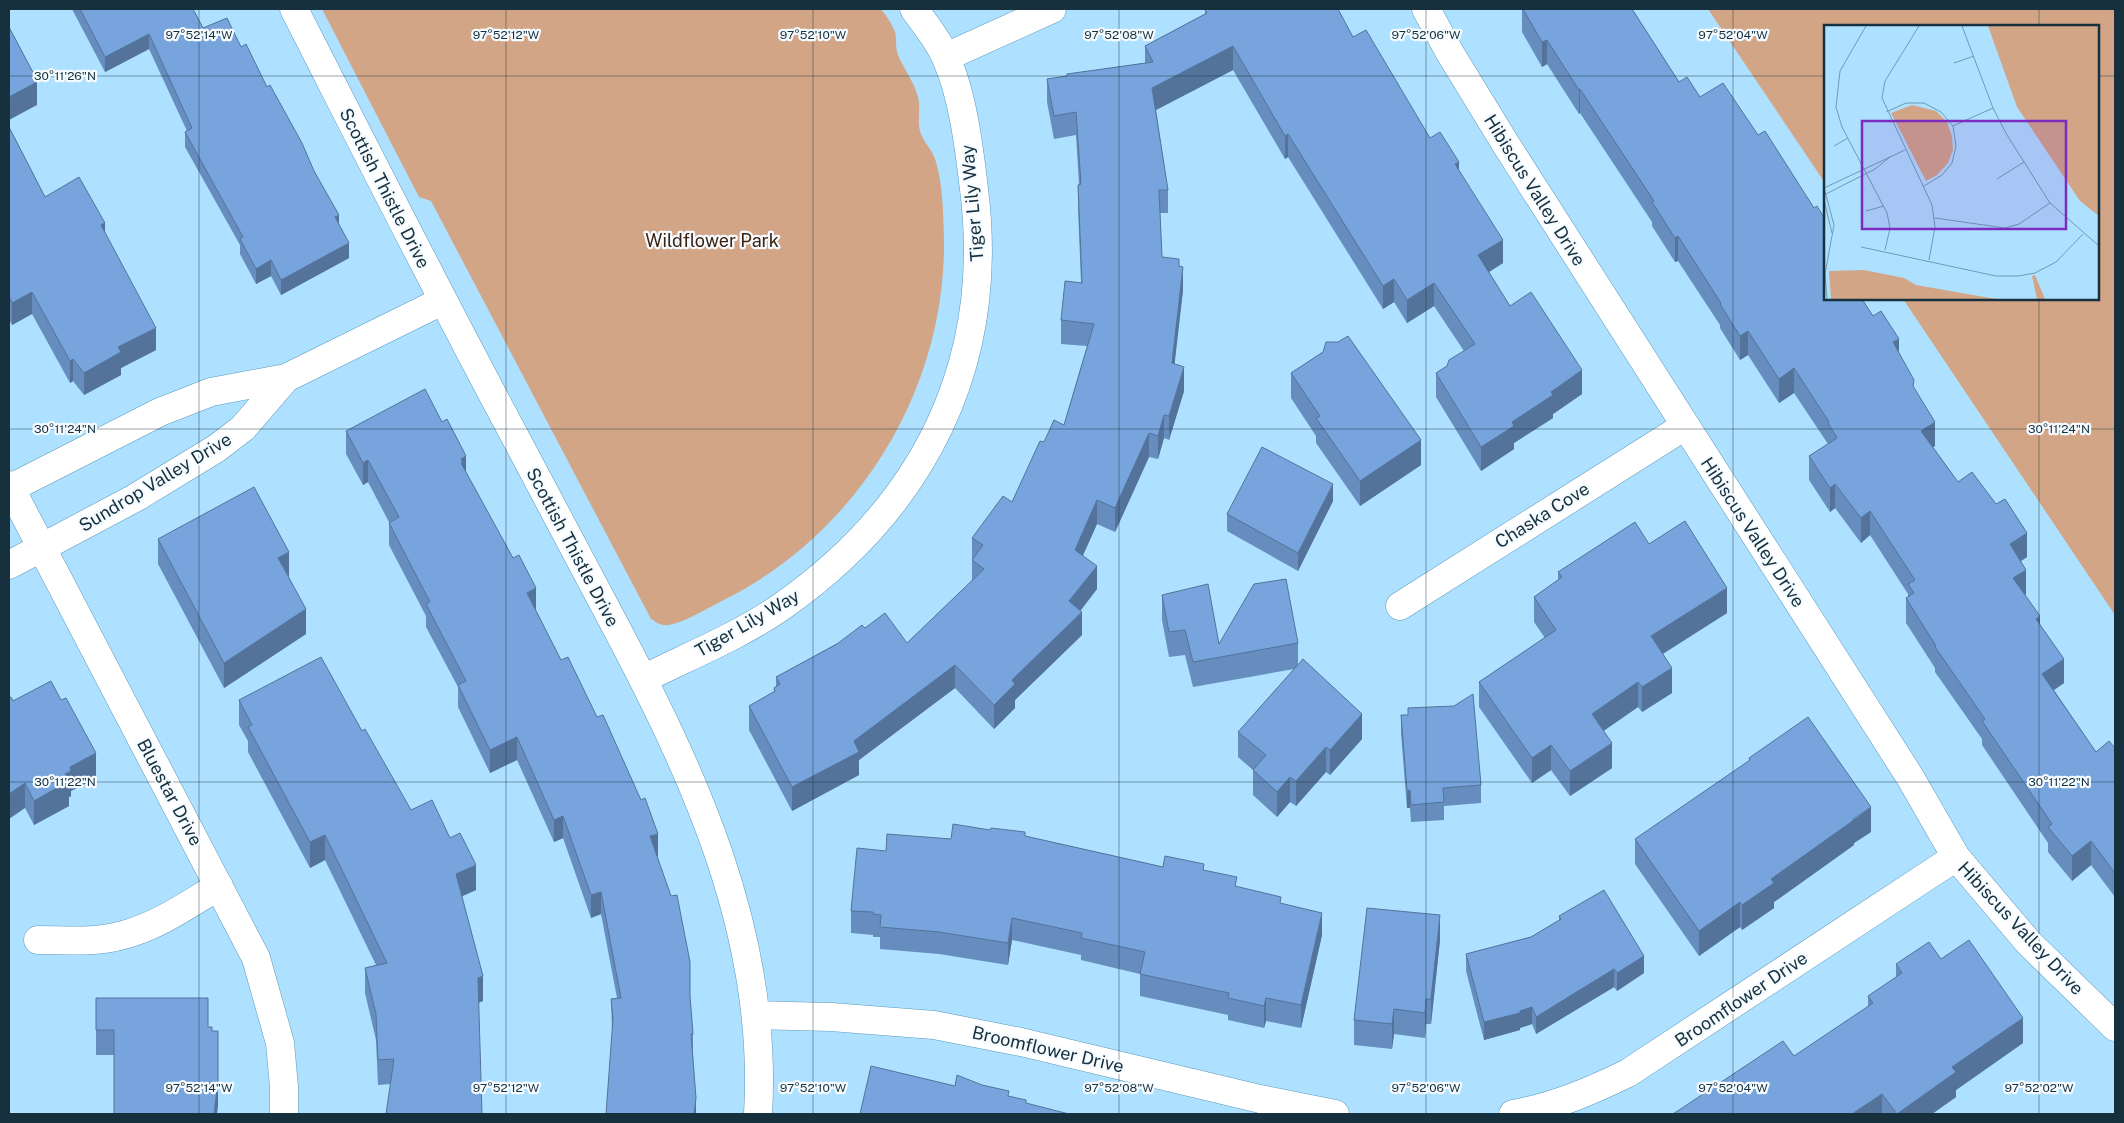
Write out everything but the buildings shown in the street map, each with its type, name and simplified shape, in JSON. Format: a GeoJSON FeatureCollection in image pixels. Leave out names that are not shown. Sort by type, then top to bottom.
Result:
{"type":"FeatureCollection","features":[{"type":"Feature","properties":{"kind":"street","name":"Scottish Thistle Drive"},"geometry":{"type":"LineString","coordinates":[[294,9],[442,300],[643,679],[692,782],[727,874],[738,915],[757,1015],[758,1114]]}},
{"type":"Feature","properties":{"kind":"street","name":"Tiger Lily Way"},"geometry":{"type":"LineString","coordinates":[[643,679],[733,634],[779,608],[830,569],[864,537],[890,507],[917,469],[935,436],[950,401],[965,355],[977,294],[978,229],[972,171],[958,95],[946,57],[914,9]]}},
{"type":"Feature","properties":{"kind":"street"},"geometry":{"type":"LineString","coordinates":[[946,57],[1052,9]]}},
{"type":"Feature","properties":{"kind":"street","name":"Hibiscus Valley Drive"},"geometry":{"type":"LineString","coordinates":[[1426,9],[1505,143],[1684,426],[1910,776],[1956,857],[2028,942],[2115,1027]]}},
{"type":"Feature","properties":{"kind":"street","name":"Sundrop Valley Drive"},"geometry":{"type":"LineString","coordinates":[[9,487],[160,412],[203,396],[248,384],[286,378],[442,300]]}},
{"type":"Feature","properties":{"kind":"street","name":"Sundrop Valley Drive"},"geometry":{"type":"LineString","coordinates":[[9,566],[136,498],[217,448],[243,428],[286,378]]}},
{"type":"Feature","properties":{"kind":"street","name":"Chaska Cove"},"geometry":{"type":"LineString","coordinates":[[1400,606],[1684,426]]}},
{"type":"Feature","properties":{"kind":"street","name":"Bluestar Drive"},"geometry":{"type":"LineString","coordinates":[[9,487],[256,958],[280,1043],[284,1087],[284,1114]]}},
{"type":"Feature","properties":{"kind":"street","name":"Broomflower Drive"},"geometry":{"type":"LineString","coordinates":[[1513,1114],[1556,1104],[1593,1090],[1628,1073],[1956,857]]}},
{"type":"Feature","properties":{"kind":"street"},"geometry":{"type":"LineString","coordinates":[[38,940],[100,939],[123,935],[150,926],[219,886]]}},
{"type":"Feature","properties":{"kind":"street","name":"Broomflower Drive"},"geometry":{"type":"LineString","coordinates":[[757,1015],[831,1017],[934,1025],[1021,1042],[1260,1099],[1335,1114]]}},
{"type":"Feature","properties":{"kind":"green space","name":"Wildflower Park"},"geometry":{"type":"Polygon","coordinates":[[[322,9],[881,9],[894,29],[898,55],[916,91],[919,101],[920,131],[935,158],[940,180],[944,239],[941,295],[929,349],[911,401],[885,450],[853,495],[816,536],[772,571],[694,616],[670,625],[660,624],[651,619],[431,201],[419,197],[322,9]]]}},
{"type":"Feature","properties":{"kind":"green space"},"geometry":{"type":"Polygon","coordinates":[[[1708,9],[2115,9],[2115,615],[1904,300],[2099,300],[2099,25],[1824,25],[1824,182],[1708,9]]]}}]}
